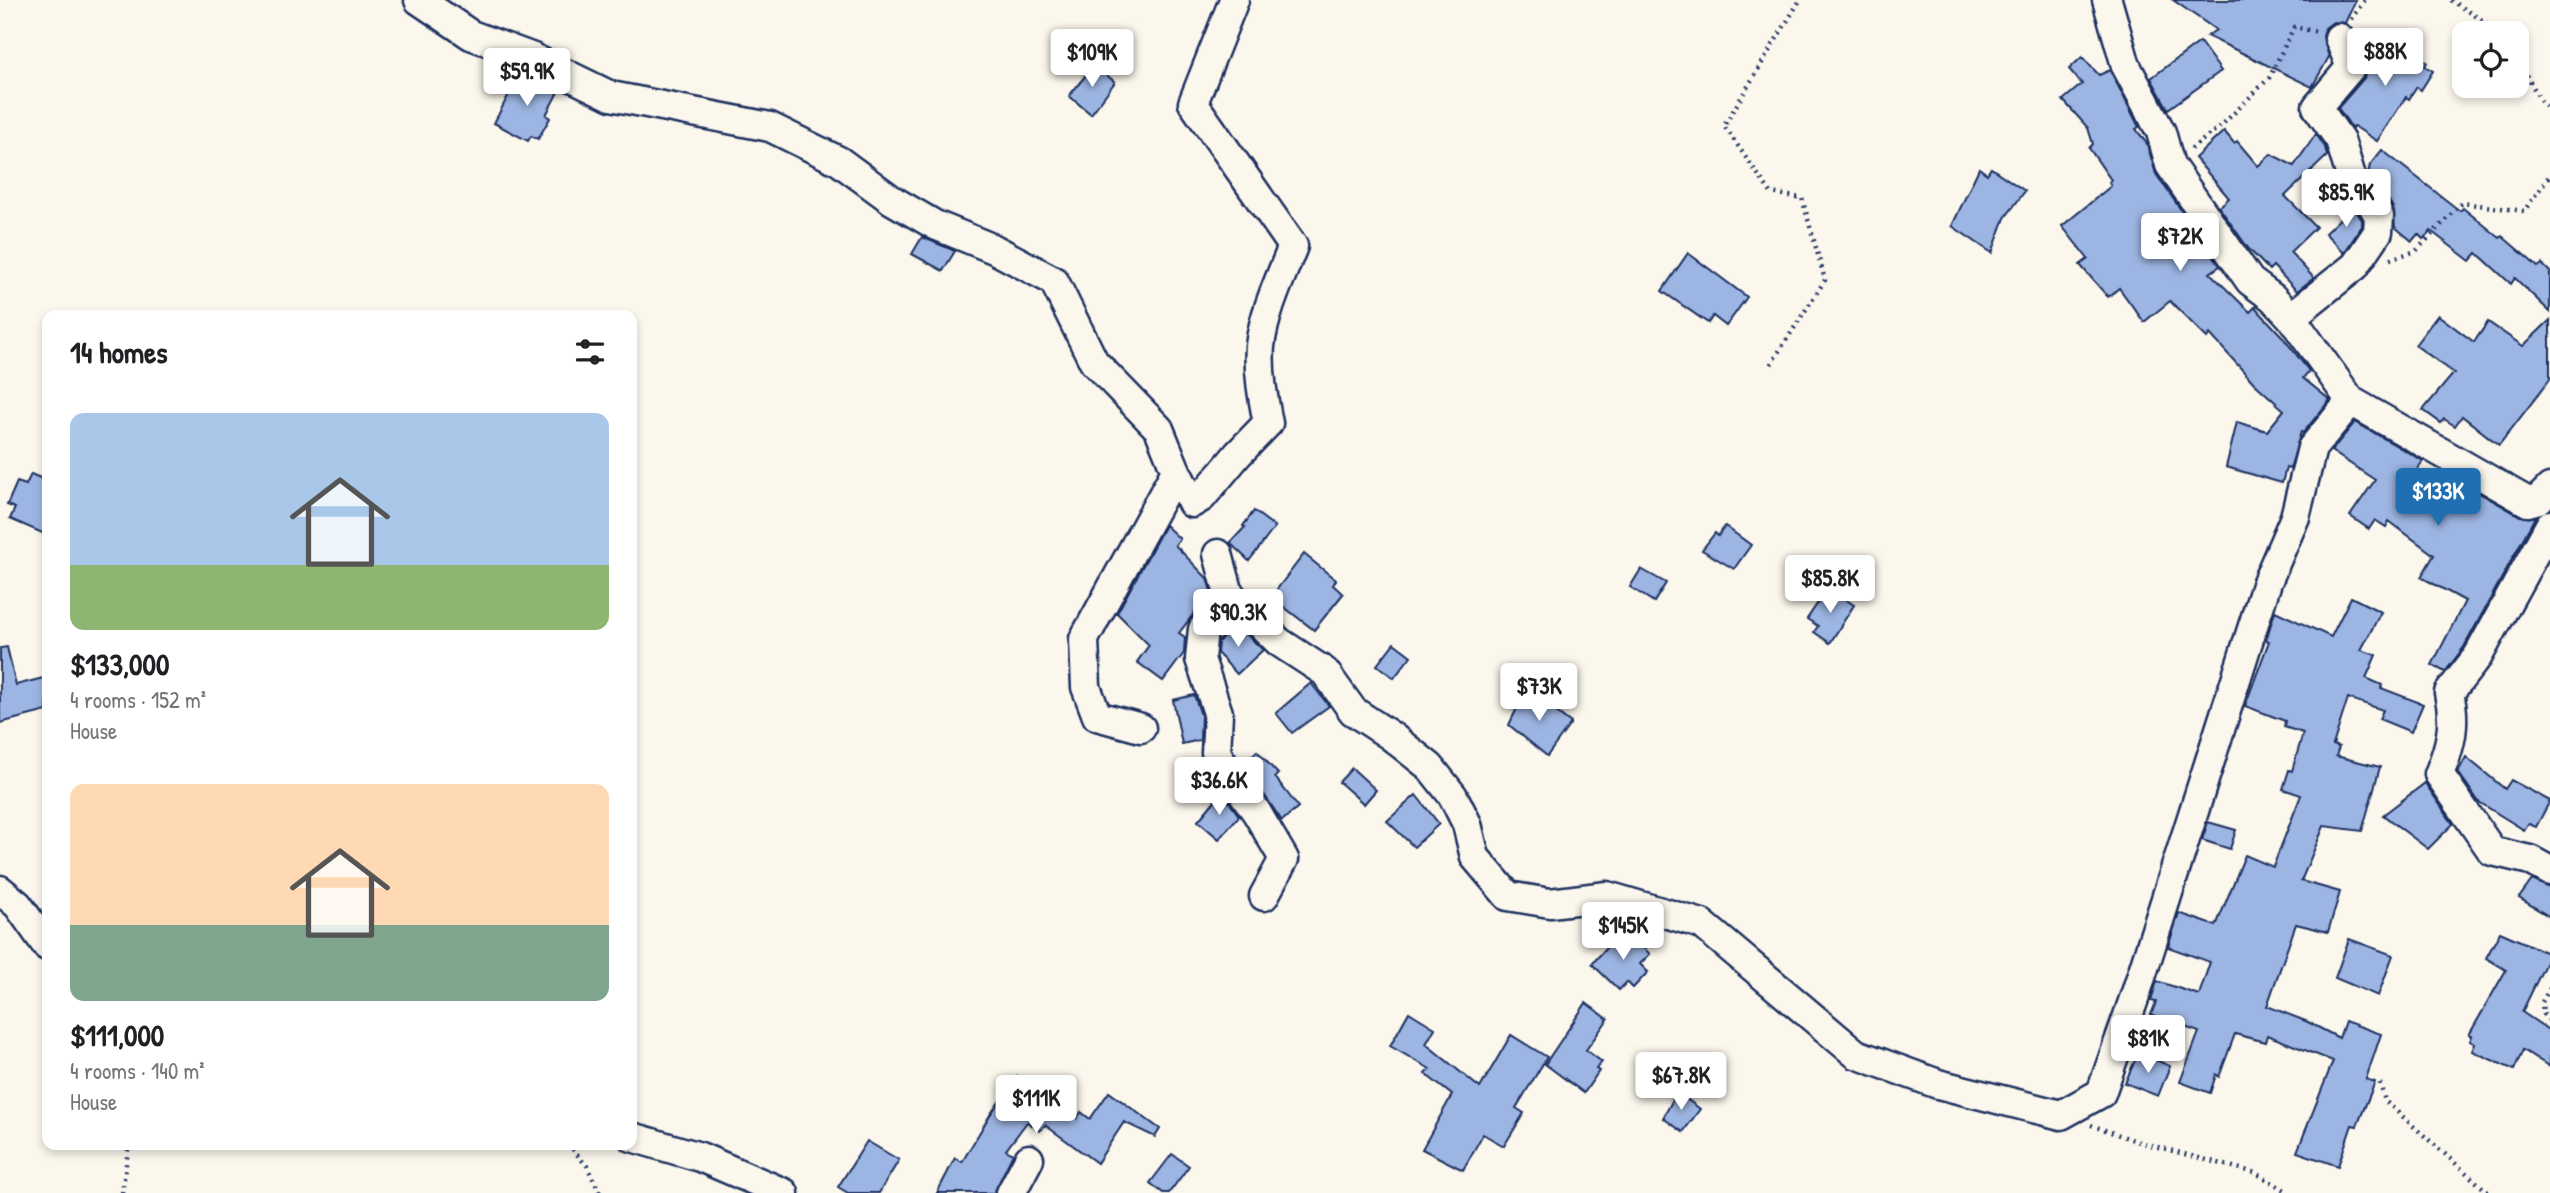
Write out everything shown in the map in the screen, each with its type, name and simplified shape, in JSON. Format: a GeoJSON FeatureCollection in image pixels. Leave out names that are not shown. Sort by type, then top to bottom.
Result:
{"type":"FeatureCollection","features":[{"type":"Feature","properties":{"kind":"street"},"geometry":{"type":"LineString","coordinates":[[419,0],[471,34],[533,58],[611,96],[770,127],[839,160],[892,200],[934,225],[994,249],[1054,281],[1094,362],[1159,429],[1175,471],[1192,503],[1202,498],[1268,423],[1262,395],[1260,346],[1293,246],[1193,103],[1234,0]]}},
{"type":"Feature","properties":{"kind":"street"},"geometry":{"type":"LineString","coordinates":[[2106,0],[2126,66],[2161,132],[2170,165],[2249,281],[2273,298],[2291,317],[2351,401],[2528,502],[2541,494],[2550,524],[2478,656],[2449,693],[2453,730],[2439,774],[2492,851],[2530,860],[2550,871]]}},
{"type":"Feature","properties":{"kind":"street"},"geometry":{"type":"LineString","coordinates":[[2291,317],[2355,266],[2378,232],[2379,216],[2368,197],[2353,183],[2340,140],[2317,107],[2351,67],[2339,38]]}},
{"type":"Feature","properties":{"kind":"street"},"geometry":{"type":"LineString","coordinates":[[1218,554],[1229,594],[1279,642],[1325,672],[1353,711],[1391,736],[1430,767],[1453,796],[1467,824],[1475,857],[1508,896],[1550,903],[1607,896],[1702,924],[1856,1054],[1938,1084],[2061,1115],[2101,1093],[2139,983],[2267,582],[2295,517],[2312,448],[2351,401]]}},
{"type":"Feature","properties":{"kind":"street"},"geometry":{"type":"LineString","coordinates":[[1142,728],[1097,716],[1086,687],[1084,639],[1175,471]]}},
{"type":"Feature","properties":{"kind":"street"},"geometry":{"type":"LineString","coordinates":[[1229,594],[1203,629],[1200,659],[1217,713],[1216,752],[1284,859],[1264,896]]}},
{"type":"Feature","properties":{"kind":"street"},"geometry":{"type":"LineString","coordinates":[[0,890],[18,905],[42,939]]}},
{"type":"Feature","properties":{"kind":"street"},"geometry":{"type":"LineString","coordinates":[[637,1138],[700,1157],[783,1193]]}},
{"type":"Feature","properties":{"kind":"street"},"geometry":{"type":"LineString","coordinates":[[1011,1193],[1029,1159]]}},
{"type":"Feature","properties":{"kind":"path"},"geometry":{"type":"LineString","coordinates":[[1771,363],[1825,280],[1802,198],[1771,193],[1724,126],[1800,0]]}},
{"type":"Feature","properties":{"kind":"path"},"geometry":{"type":"LineString","coordinates":[[2170,165],[2222,125],[2269,78],[2294,27],[2339,38],[2365,0]]}},
{"type":"Feature","properties":{"kind":"path"},"geometry":{"type":"LineString","coordinates":[[2451,0],[2483,21]]}},
{"type":"Feature","properties":{"kind":"path"},"geometry":{"type":"LineString","coordinates":[[2529,80],[2541,101],[2550,110]]}},
{"type":"Feature","properties":{"kind":"path"},"geometry":{"type":"LineString","coordinates":[[2355,266],[2378,263],[2416,251],[2462,203],[2524,211],[2550,175]]}},
{"type":"Feature","properties":{"kind":"path"},"geometry":{"type":"LineString","coordinates":[[2550,988],[2542,1002],[2543,1014],[2550,1021]]}},
{"type":"Feature","properties":{"kind":"path"},"geometry":{"type":"LineString","coordinates":[[2380,1083],[2385,1101],[2488,1193]]}},
{"type":"Feature","properties":{"kind":"path"},"geometry":{"type":"LineString","coordinates":[[2061,1115],[2139,1142],[2256,1173],[2285,1190]]}},
{"type":"Feature","properties":{"kind":"path"},"geometry":{"type":"LineString","coordinates":[[122,1193],[128,1150]]}},
{"type":"Feature","properties":{"kind":"path"},"geometry":{"type":"LineString","coordinates":[[574,1150],[587,1166],[600,1193]]}},
{"type":"Feature","properties":{"kind":"building"},"geometry":{"type":"Polygon","coordinates":[[[2173,0],[2356,0],[2345,23],[2333,22],[2325,28],[2323,37],[2329,57],[2312,87],[2207,36],[2216,30],[2173,0]]]}},
{"type":"Feature","properties":{"kind":"building"},"geometry":{"type":"Polygon","coordinates":[[[2392,38],[2427,62],[2425,66],[2433,71],[2421,90],[2417,87],[2409,99],[2406,97],[2377,141],[2354,126],[2352,128],[2338,108],[2364,78],[2367,66],[2381,44],[2385,48],[2392,38]]]}},
{"type":"Feature","properties":{"kind":"building"},"geometry":{"type":"Polygon","coordinates":[[[2200,42],[2221,71],[2168,109],[2151,78],[2200,42]]]}},
{"type":"Feature","properties":{"kind":"building"},"geometry":{"type":"Polygon","coordinates":[[[2082,57],[2099,75],[2110,70],[2139,127],[2136,129],[2147,144],[2156,174],[2220,266],[2210,273],[2250,312],[2255,307],[2309,371],[2303,378],[2330,400],[2303,433],[2301,432],[2290,469],[2286,468],[2282,483],[2226,467],[2237,422],[2267,431],[2284,410],[2254,383],[2210,334],[2207,338],[2170,301],[2144,322],[2119,288],[2108,297],[2080,265],[2088,259],[2062,226],[2111,186],[2111,180],[2089,148],[2093,144],[2088,128],[2063,100],[2082,84],[2069,69],[2082,57]]]}},
{"type":"Feature","properties":{"kind":"building"},"geometry":{"type":"Polygon","coordinates":[[[1094,65],[1115,82],[1091,114],[1069,96],[1094,65]]]}},
{"type":"Feature","properties":{"kind":"building"},"geometry":{"type":"Polygon","coordinates":[[[520,73],[558,92],[546,115],[550,118],[538,139],[531,136],[528,141],[494,123],[520,73]]]}},
{"type":"Feature","properties":{"kind":"building"},"geometry":{"type":"Polygon","coordinates":[[[2224,131],[2234,143],[2237,141],[2258,166],[2271,154],[2294,166],[2316,134],[2325,147],[2327,156],[2285,196],[2316,227],[2290,252],[2314,278],[2297,291],[2273,266],[2269,270],[2248,248],[2219,207],[2229,198],[2195,158],[2224,131]]]}},
{"type":"Feature","properties":{"kind":"building"},"geometry":{"type":"Polygon","coordinates":[[[2382,150],[2460,211],[2463,208],[2500,238],[2502,236],[2538,267],[2542,264],[2550,272],[2550,312],[2515,278],[2511,284],[2477,253],[2470,261],[2431,231],[2423,239],[2418,234],[2412,241],[2395,227],[2393,208],[2382,188],[2368,174],[2370,165],[2382,150]]]}},
{"type":"Feature","properties":{"kind":"building"},"geometry":{"type":"Polygon","coordinates":[[[1979,168],[1987,174],[1991,168],[2025,191],[2005,218],[1992,253],[1952,226],[1979,168]]]}},
{"type":"Feature","properties":{"kind":"building"},"geometry":{"type":"Polygon","coordinates":[[[2353,206],[2362,220],[2362,226],[2344,253],[2325,233],[2353,206]]]}},
{"type":"Feature","properties":{"kind":"building"},"geometry":{"type":"Polygon","coordinates":[[[922,237],[955,251],[943,271],[912,254],[922,237]]]}},
{"type":"Feature","properties":{"kind":"building"},"geometry":{"type":"Polygon","coordinates":[[[1688,253],[1747,297],[1726,326],[1713,316],[1708,323],[1662,291],[1688,253]]]}},
{"type":"Feature","properties":{"kind":"building"},"geometry":{"type":"Polygon","coordinates":[[[2438,315],[2474,342],[2488,322],[2523,346],[2550,320],[2550,379],[2499,445],[2462,416],[2455,426],[2444,419],[2441,423],[2423,410],[2454,373],[2415,345],[2438,315]]]}},
{"type":"Feature","properties":{"kind":"building"},"geometry":{"type":"Polygon","coordinates":[[[2355,422],[2423,461],[2416,472],[2460,499],[2467,486],[2520,516],[2535,517],[2464,647],[2445,672],[2432,665],[2465,601],[2421,577],[2434,555],[2389,521],[2386,527],[2375,520],[2369,529],[2350,516],[2375,480],[2331,451],[2355,422]]]}},
{"type":"Feature","properties":{"kind":"building"},"geometry":{"type":"Polygon","coordinates":[[[31,474],[42,479],[42,533],[10,519],[15,508],[7,505],[17,482],[26,485],[31,474]]]}},
{"type":"Feature","properties":{"kind":"building"},"geometry":{"type":"Polygon","coordinates":[[[1254,511],[1275,527],[1249,561],[1230,543],[1245,527],[1243,526],[1254,511]]]}},
{"type":"Feature","properties":{"kind":"building"},"geometry":{"type":"Polygon","coordinates":[[[1165,525],[1180,539],[1175,545],[1207,578],[1211,591],[1179,633],[1185,637],[1184,653],[1163,681],[1137,662],[1149,645],[1117,613],[1165,525]]]}},
{"type":"Feature","properties":{"kind":"building"},"geometry":{"type":"Polygon","coordinates":[[[1725,526],[1751,545],[1734,569],[1702,550],[1715,533],[1718,536],[1725,526]]]}},
{"type":"Feature","properties":{"kind":"building"},"geometry":{"type":"Polygon","coordinates":[[[1304,554],[1336,580],[1333,585],[1343,594],[1314,630],[1271,597],[1304,554]]]}},
{"type":"Feature","properties":{"kind":"building"},"geometry":{"type":"Polygon","coordinates":[[[1641,569],[1666,583],[1654,602],[1630,587],[1641,569]]]}},
{"type":"Feature","properties":{"kind":"building"},"geometry":{"type":"Polygon","coordinates":[[[1828,588],[1854,605],[1830,643],[1814,632],[1818,626],[1807,619],[1828,588]]]}},
{"type":"Feature","properties":{"kind":"building"},"geometry":{"type":"Polygon","coordinates":[[[2351,597],[2381,612],[2361,650],[2376,655],[2366,678],[2382,685],[2381,688],[2423,704],[2411,732],[2379,719],[2383,710],[2348,698],[2333,745],[2339,747],[2336,756],[2380,767],[2362,831],[2324,826],[2301,881],[2340,892],[2328,932],[2296,924],[2267,1006],[2339,1038],[2345,1021],[2381,1034],[2366,1079],[2375,1082],[2357,1126],[2352,1125],[2338,1166],[2297,1152],[2333,1061],[2267,1035],[2265,1042],[2235,1034],[2210,1093],[2180,1082],[2199,1032],[2151,1015],[2156,1002],[2151,1001],[2157,981],[2199,995],[2210,962],[2168,947],[2179,913],[2216,926],[2245,855],[2273,867],[2301,795],[2283,789],[2289,770],[2292,771],[2303,733],[2284,727],[2285,721],[2245,706],[2269,641],[2266,640],[2275,611],[2331,637],[2351,597]]]}},
{"type":"Feature","properties":{"kind":"building"},"geometry":{"type":"Polygon","coordinates":[[[1236,624],[1263,650],[1237,674],[1217,653],[1218,642],[1236,624]]]}},
{"type":"Feature","properties":{"kind":"building"},"geometry":{"type":"Polygon","coordinates":[[[1394,643],[1411,656],[1394,678],[1377,665],[1394,643]]]}},
{"type":"Feature","properties":{"kind":"building"},"geometry":{"type":"Polygon","coordinates":[[[7,647],[16,685],[42,678],[42,712],[0,723],[0,648],[7,647]]]}},
{"type":"Feature","properties":{"kind":"building"},"geometry":{"type":"Polygon","coordinates":[[[1311,683],[1329,706],[1292,733],[1276,713],[1311,683]]]}},
{"type":"Feature","properties":{"kind":"building"},"geometry":{"type":"Polygon","coordinates":[[[1526,689],[1571,723],[1547,756],[1509,725],[1526,689]]]}},
{"type":"Feature","properties":{"kind":"building"},"geometry":{"type":"Polygon","coordinates":[[[1194,695],[1201,715],[1200,740],[1182,744],[1173,700],[1194,695]]]}},
{"type":"Feature","properties":{"kind":"building"},"geometry":{"type":"Polygon","coordinates":[[[1257,751],[1278,774],[1275,777],[1298,807],[1282,821],[1243,764],[1257,751]]]}},
{"type":"Feature","properties":{"kind":"building"},"geometry":{"type":"Polygon","coordinates":[[[2466,757],[2505,789],[2511,780],[2550,801],[2536,827],[2529,824],[2524,830],[2479,802],[2458,772],[2466,757]]]}},
{"type":"Feature","properties":{"kind":"building"},"geometry":{"type":"Polygon","coordinates":[[[1352,768],[1376,790],[1364,804],[1339,782],[1352,768]]]}},
{"type":"Feature","properties":{"kind":"building"},"geometry":{"type":"Polygon","coordinates":[[[2425,783],[2453,824],[2428,849],[2383,815],[2425,783]]]}},
{"type":"Feature","properties":{"kind":"building"},"geometry":{"type":"Polygon","coordinates":[[[1222,792],[1239,816],[1219,839],[1198,821],[1222,792]]]}},
{"type":"Feature","properties":{"kind":"building"},"geometry":{"type":"Polygon","coordinates":[[[1416,795],[1439,824],[1414,847],[1387,821],[1416,795]]]}},
{"type":"Feature","properties":{"kind":"building"},"geometry":{"type":"Polygon","coordinates":[[[2208,822],[2236,830],[2230,849],[2202,840],[2208,822]]]}},
{"type":"Feature","properties":{"kind":"building"},"geometry":{"type":"Polygon","coordinates":[[[2532,880],[2550,888],[2550,917],[2519,898],[2532,880]]]}},
{"type":"Feature","properties":{"kind":"building"},"geometry":{"type":"Polygon","coordinates":[[[1626,932],[1650,954],[1640,964],[1648,972],[1633,988],[1627,982],[1619,990],[1592,964],[1613,940],[1616,943],[1626,932]]]}},
{"type":"Feature","properties":{"kind":"building"},"geometry":{"type":"Polygon","coordinates":[[[2500,932],[2550,954],[2522,1012],[2550,1031],[2550,1067],[2523,1050],[2514,1070],[2472,1051],[2475,1044],[2470,1041],[2472,1036],[2469,1035],[2506,970],[2486,958],[2500,932]]]}},
{"type":"Feature","properties":{"kind":"building"},"geometry":{"type":"Polygon","coordinates":[[[2349,939],[2393,955],[2378,996],[2335,978],[2349,939]]]}},
{"type":"Feature","properties":{"kind":"building"},"geometry":{"type":"Polygon","coordinates":[[[1586,1003],[1608,1019],[1586,1050],[1602,1062],[1584,1093],[1545,1064],[1586,1003]]]}},
{"type":"Feature","properties":{"kind":"building"},"geometry":{"type":"Polygon","coordinates":[[[1409,1012],[1435,1028],[1426,1044],[1480,1088],[1511,1035],[1547,1057],[1516,1108],[1524,1113],[1504,1146],[1483,1134],[1463,1170],[1422,1149],[1452,1095],[1425,1074],[1430,1069],[1390,1046],[1409,1012]]]}},
{"type":"Feature","properties":{"kind":"building"},"geometry":{"type":"Polygon","coordinates":[[[2146,1056],[2170,1066],[2158,1096],[2125,1083],[2136,1058],[2145,1061],[2146,1056]]]}},
{"type":"Feature","properties":{"kind":"building"},"geometry":{"type":"Polygon","coordinates":[[[1017,1076],[1077,1118],[1081,1112],[1090,1119],[1109,1092],[1160,1129],[1155,1137],[1124,1122],[1097,1163],[1045,1125],[1040,1131],[1027,1122],[1006,1150],[1013,1154],[994,1193],[937,1193],[955,1158],[962,1162],[1017,1076]]]}},
{"type":"Feature","properties":{"kind":"building"},"geometry":{"type":"Polygon","coordinates":[[[1677,1092],[1700,1109],[1683,1132],[1663,1118],[1677,1092]]]}},
{"type":"Feature","properties":{"kind":"building"},"geometry":{"type":"Polygon","coordinates":[[[867,1141],[899,1160],[879,1193],[848,1193],[838,1187],[867,1141]]]}},
{"type":"Feature","properties":{"kind":"building"},"geometry":{"type":"Polygon","coordinates":[[[1172,1154],[1189,1166],[1169,1193],[1163,1193],[1150,1183],[1172,1154]]]}}]}
